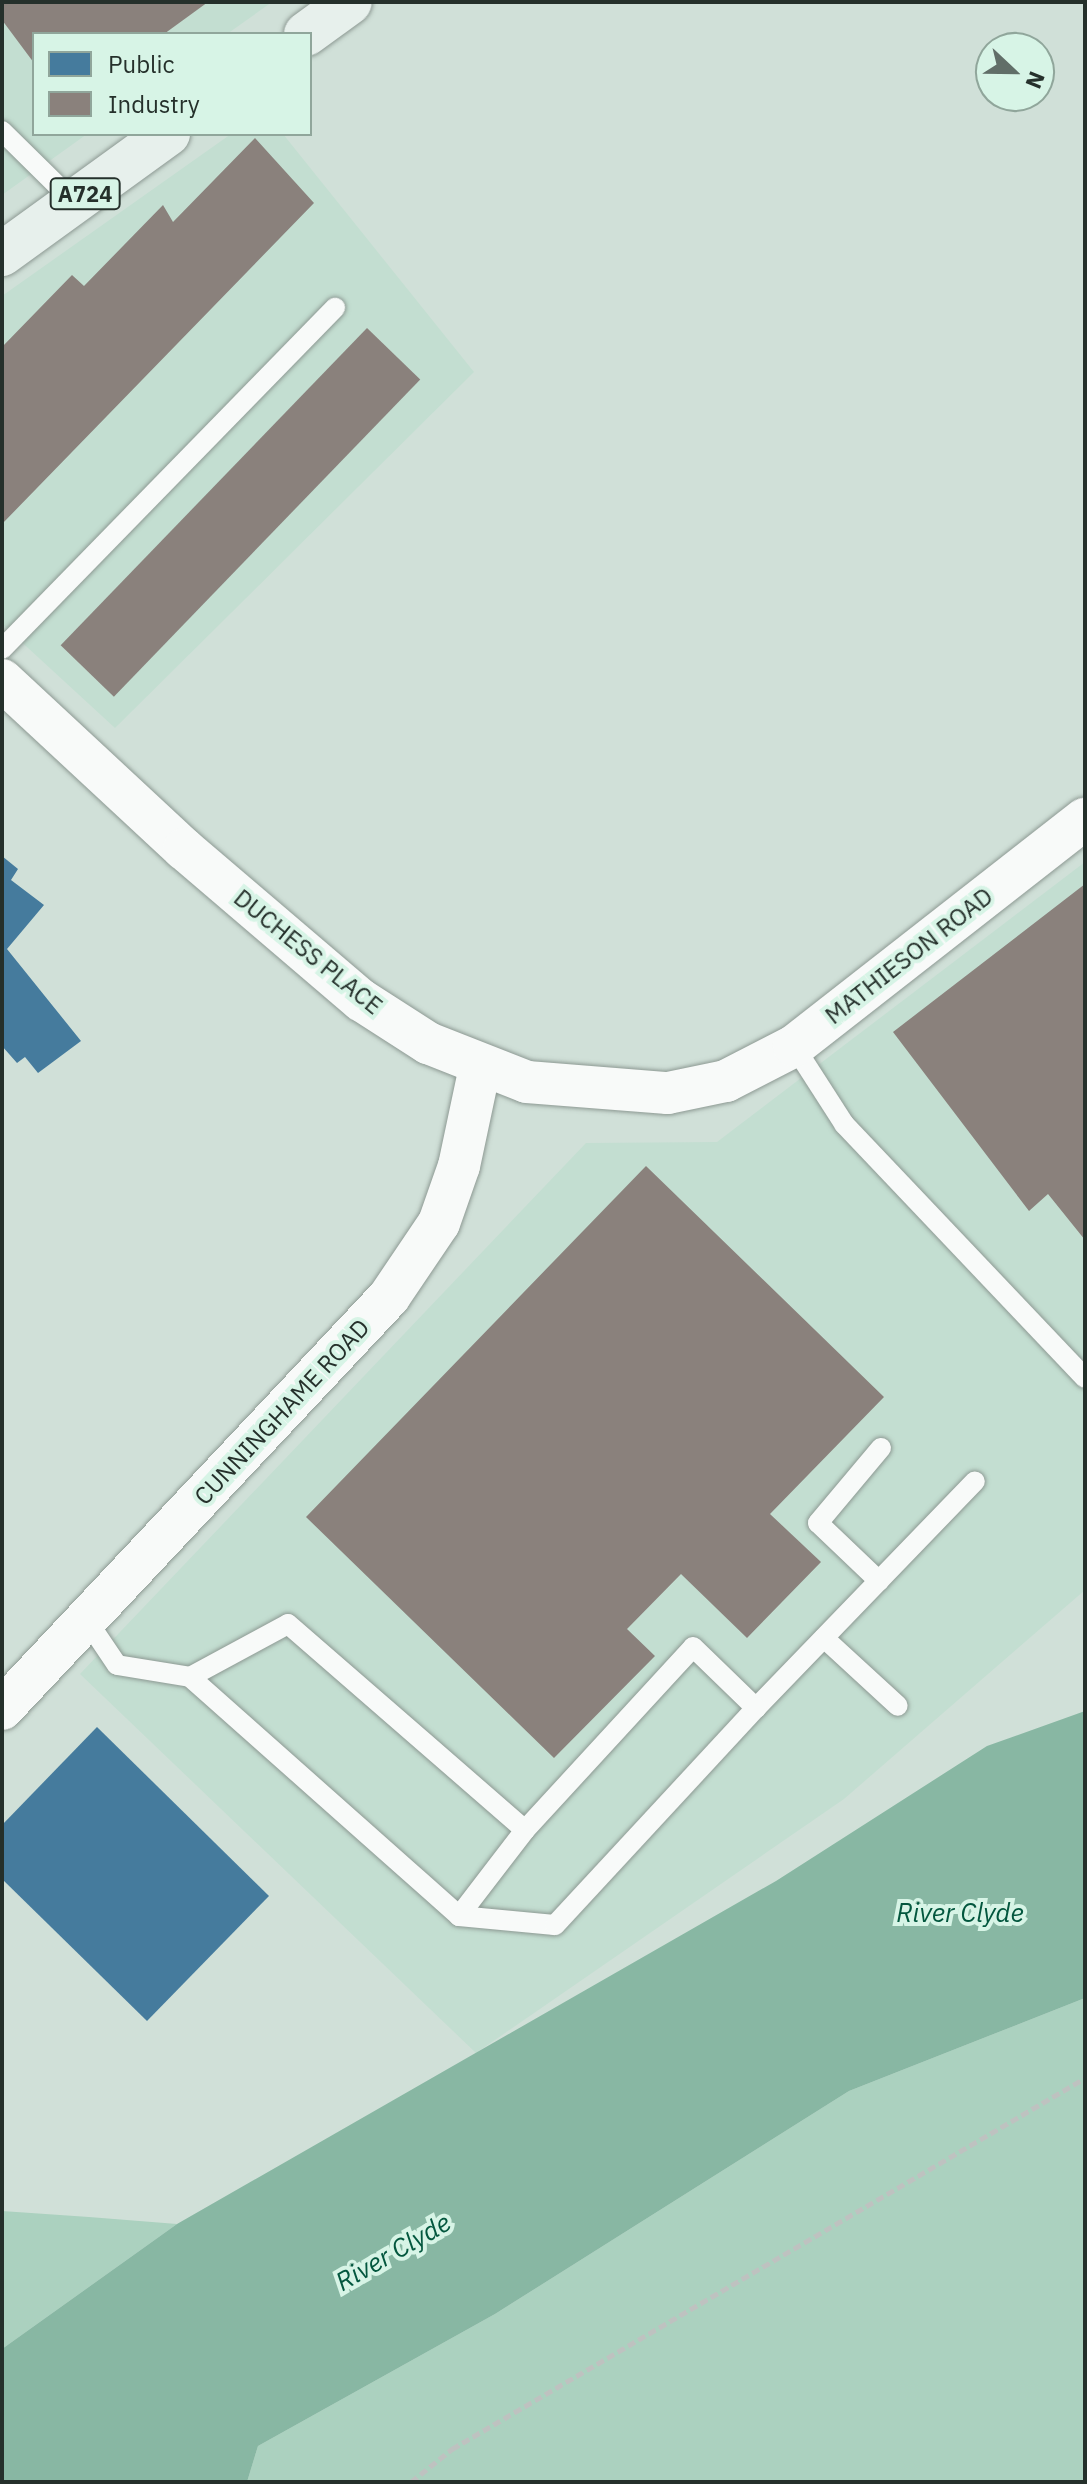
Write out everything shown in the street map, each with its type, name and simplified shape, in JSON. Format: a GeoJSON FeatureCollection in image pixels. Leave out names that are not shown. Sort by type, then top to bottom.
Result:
{"type":"FeatureCollection","features":[{"type":"Feature","properties":{"kind":"main road"},"geometry":{"type":"LineString","coordinates":[[309,32],[350,2]]}},
{"type":"Feature","properties":{"kind":"main road","name":"A724"},"geometry":{"type":"LineString","coordinates":[[2,254],[165,136]]}},
{"type":"Feature","properties":{"kind":"street","name":"DUCHESS PLACE"},"geometry":{"type":"LineString","coordinates":[[2,680],[196,859],[361,1000],[428,1043],[480,1067],[527,1082],[597,1090],[668,1093],[726,1081]]}},
{"type":"Feature","properties":{"kind":"street","name":"MATHIESON ROAD"},"geometry":{"type":"LineString","coordinates":[[726,1081],[794,1046],[1085,819]]}},
{"type":"Feature","properties":{"kind":"street","name":"CUNNINGHAME ROAD"},"geometry":{"type":"LineString","coordinates":[[2,1709],[389,1297],[439,1223],[459,1166],[480,1067]]}},
{"type":"Feature","properties":{"kind":"lane"},"geometry":{"type":"LineString","coordinates":[[2,131],[74,202]]}},
{"type":"Feature","properties":{"kind":"lane"},"geometry":{"type":"LineString","coordinates":[[2,649],[335,308]]}},
{"type":"Feature","properties":{"kind":"lane"},"geometry":{"type":"LineString","coordinates":[[794,1046],[844,1124],[1085,1378]]}},
{"type":"Feature","properties":{"kind":"lane"},"geometry":{"type":"LineString","coordinates":[[879,1581],[818,1523],[881,1448]]}},
{"type":"Feature","properties":{"kind":"lane"},"geometry":{"type":"LineString","coordinates":[[86,1619],[117,1665],[190,1677],[459,1916],[555,1925],[756,1708],[975,1481]]}},
{"type":"Feature","properties":{"kind":"lane"},"geometry":{"type":"LineString","coordinates":[[190,1677],[288,1624],[525,1830]]}},
{"type":"Feature","properties":{"kind":"lane"},"geometry":{"type":"LineString","coordinates":[[824,1638],[898,1706]]}},
{"type":"Feature","properties":{"kind":"lane"},"geometry":{"type":"LineString","coordinates":[[459,1916],[525,1830],[693,1647],[756,1708]]}},
{"type":"Feature","properties":{"kind":"path"},"geometry":{"type":"LineString","coordinates":[[411,2482],[465,2441],[1085,2078]]}},
{"type":"Feature","properties":{"kind":"shaded area"},"geometry":{"type":"Polygon","coordinates":[[[2,2],[272,2],[230,32],[32,32],[32,136],[84,136],[2,195],[2,2]]]}},
{"type":"Feature","properties":{"kind":"shaded area"},"geometry":{"type":"Polygon","coordinates":[[[228,136],[285,136],[474,372],[115,728],[2,624],[2,296],[228,136]]]}},
{"type":"Feature","properties":{"kind":"shaded area"},"geometry":{"type":"Polygon","coordinates":[[[1085,862],[1085,1590],[844,1799],[476,2053],[80,1674],[586,1143],[717,1142],[1085,862]]]}},
{"type":"Feature","properties":{"kind":"shaded area"},"geometry":{"type":"Polygon","coordinates":[[[1085,1998],[1085,2482],[247,2482],[258,2446],[495,2314],[849,2091],[1085,1998]]]}},
{"type":"Feature","properties":{"kind":"shaded area"},"geometry":{"type":"Polygon","coordinates":[[[2,2211],[89,2217],[177,2224],[2,2349],[2,2211]]]}},
{"type":"Feature","properties":{"kind":"water","name":"River Clyde"},"geometry":{"type":"Polygon","coordinates":[[[1085,1711],[1085,1998],[849,2091],[495,2314],[258,2446],[247,2482],[2,2482],[2,2349],[177,2224],[776,1881],[987,1746],[1085,1711]]]}},
{"type":"Feature","properties":{"kind":"building: Public"},"geometry":{"type":"Polygon","coordinates":[[[2,856],[18,869],[11,880],[44,905],[7,949],[81,1041],[38,1073],[25,1057],[17,1063],[2,1046],[2,856]]]}},
{"type":"Feature","properties":{"kind":"building: Public"},"geometry":{"type":"Polygon","coordinates":[[[97,1727],[269,1896],[147,2021],[2,1879],[2,1825],[97,1727]]]}},
{"type":"Feature","properties":{"kind":"building: Industry"},"geometry":{"type":"Polygon","coordinates":[[[2,2],[208,2],[167,32],[32,32],[32,60],[2,20],[2,2]]]}},
{"type":"Feature","properties":{"kind":"building: Industry"},"geometry":{"type":"Polygon","coordinates":[[[255,138],[314,203],[2,524],[2,347],[72,275],[84,286],[163,205],[173,222],[255,138]]]}},
{"type":"Feature","properties":{"kind":"building: Industry"},"geometry":{"type":"Polygon","coordinates":[[[367,328],[420,379],[114,697],[61,645],[367,328]]]}},
{"type":"Feature","properties":{"kind":"building: Industry"},"geometry":{"type":"Polygon","coordinates":[[[1085,884],[1085,1240],[1048,1194],[1029,1211],[893,1032],[1085,884]]]}},
{"type":"Feature","properties":{"kind":"building: Industry"},"geometry":{"type":"Polygon","coordinates":[[[646,1166],[884,1397],[770,1514],[821,1562],[747,1638],[681,1574],[627,1629],[655,1656],[554,1758],[306,1517],[646,1166]]]}}]}
